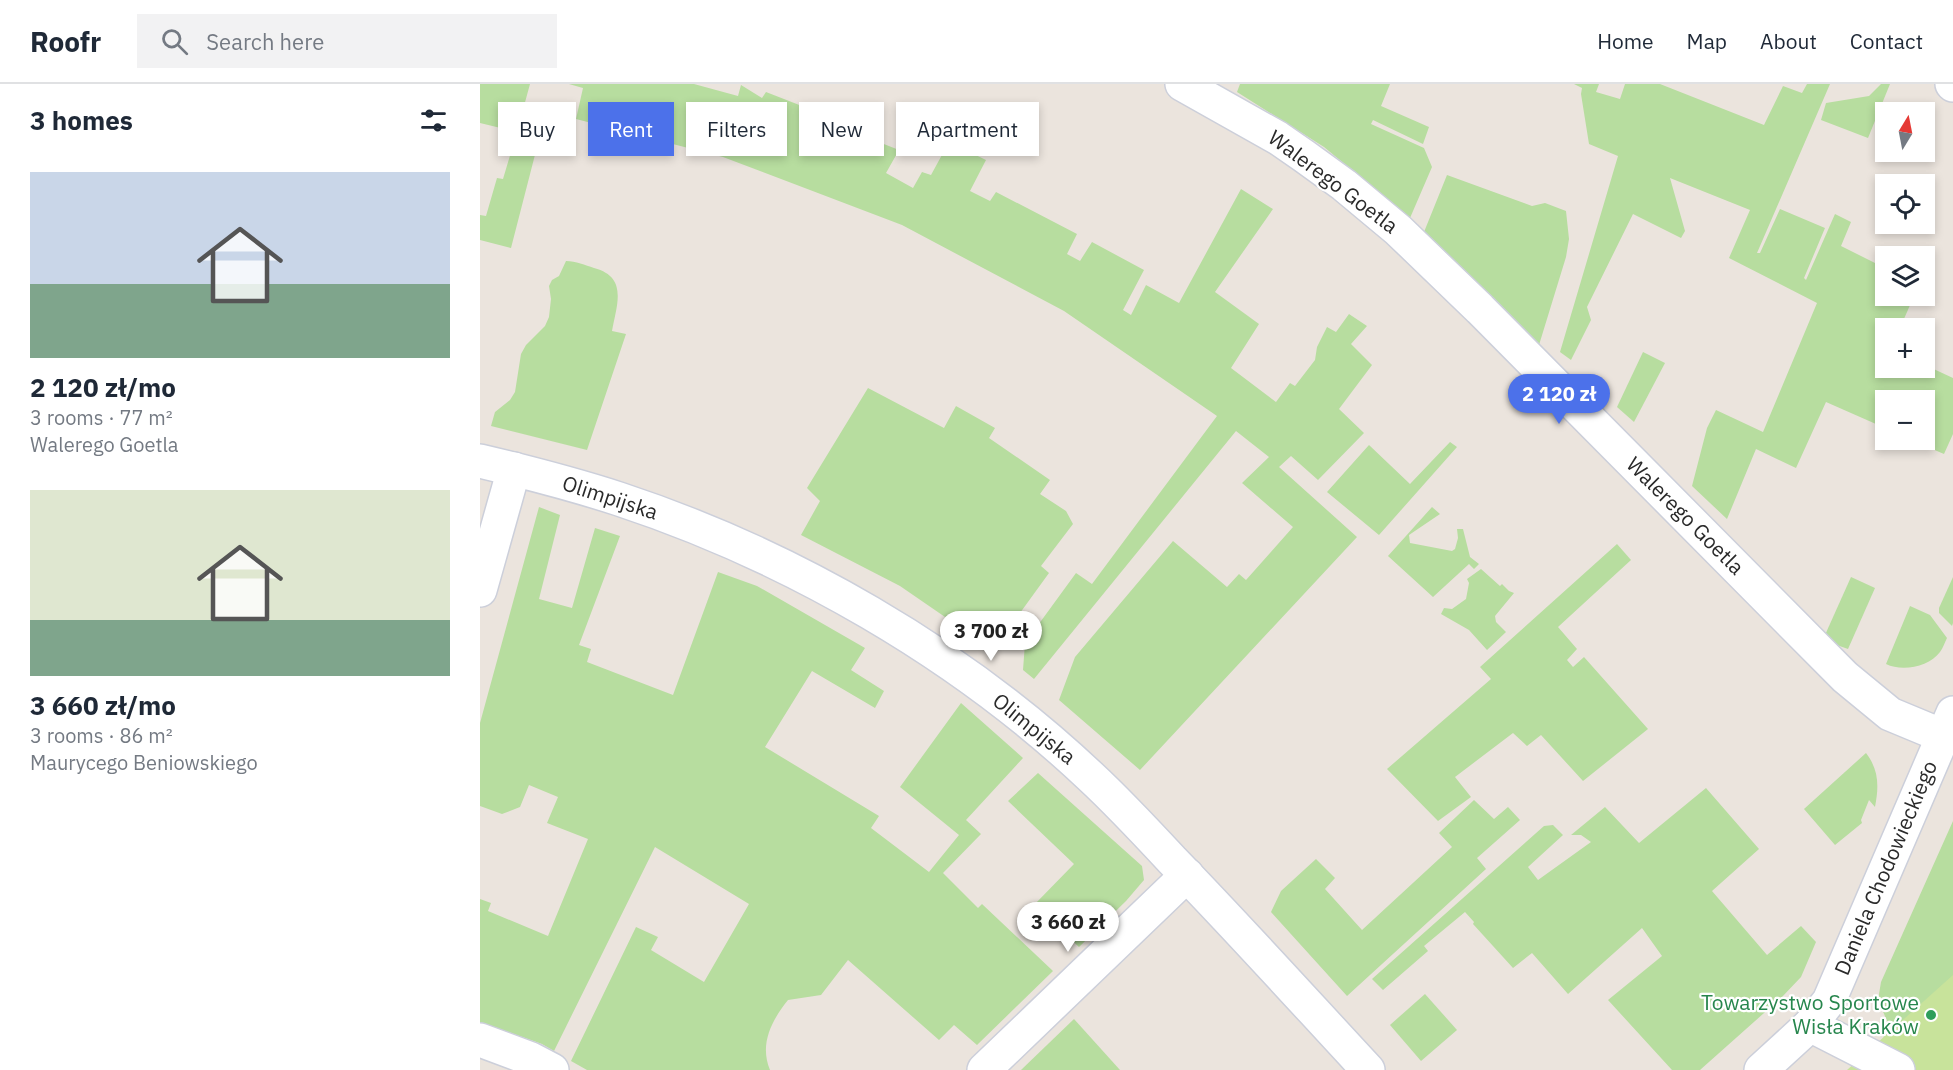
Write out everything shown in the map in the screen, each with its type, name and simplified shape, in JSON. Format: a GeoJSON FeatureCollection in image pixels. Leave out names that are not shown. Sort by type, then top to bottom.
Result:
{"type":"FeatureCollection","features":[{"type":"Feature","properties":{"kind":"street","name":"Walerego Goetla"},"geometry":{"type":"LineString","coordinates":[[1182,84],[1278,138],[1363,200],[1449,279],[1849,681],[1890,714],[1948,724]]}},
{"type":"Feature","properties":{"kind":"street","name":"Olimpijska"},"geometry":{"type":"LineString","coordinates":[[480,461],[618,499],[759,555],[873,615],[954,668],[1019,715],[1092,777],[1187,875],[1368,1070]]}},
{"type":"Feature","properties":{"kind":"street"},"geometry":{"type":"LineString","coordinates":[[480,590],[514,470]]}},
{"type":"Feature","properties":{"kind":"street","name":"Daniela Chodowieckiego"},"geometry":{"type":"LineString","coordinates":[[1761,1070],[1810,1025],[1829,1001],[1948,724]]}},
{"type":"Feature","properties":{"kind":"street"},"geometry":{"type":"LineString","coordinates":[[984,1070],[1187,875]]}},
{"type":"Feature","properties":{"kind":"street"},"geometry":{"type":"LineString","coordinates":[[1810,1025],[1898,1070]]}},
{"type":"Feature","properties":{"kind":"street"},"geometry":{"type":"LineString","coordinates":[[480,1040],[531,1059],[552,1070]]}},
{"type":"Feature","properties":{"kind":"green space"},"geometry":{"type":"Polygon","coordinates":[[[480,84],[530,84],[525,102],[498,102],[498,127],[480,123],[480,84]]]}},
{"type":"Feature","properties":{"kind":"green space"},"geometry":{"type":"Polygon","coordinates":[[[569,84],[694,84],[738,96],[741,85],[762,98],[766,92],[799,105],[799,156],[884,156],[884,144],[896,149],[896,155],[886,173],[913,188],[922,172],[931,175],[941,156],[978,156],[986,160],[970,191],[990,201],[996,192],[1077,234],[1067,254],[1080,261],[1092,242],[1144,270],[1123,310],[1131,315],[1146,285],[1179,303],[1241,189],[1273,209],[1215,292],[1259,324],[1231,368],[1276,402],[1290,383],[1295,386],[1315,360],[1317,347],[1327,327],[1336,332],[1349,314],[1367,326],[1351,344],[1372,365],[1339,409],[1364,433],[1318,480],[1291,456],[1279,467],[1357,537],[1140,770],[1059,700],[1075,657],[1173,541],[1227,587],[1239,574],[1246,580],[1293,527],[1242,483],[1269,457],[1236,431],[1034,679],[1023,670],[1025,643],[1076,573],[1092,584],[1217,416],[1064,311],[902,225],[719,156],[787,156],[787,102],[686,102],[686,147],[674,144],[674,102],[588,102],[588,122],[576,119],[583,88],[569,84]]]}},
{"type":"Feature","properties":{"kind":"green space"},"geometry":{"type":"Polygon","coordinates":[[[1240,84],[1390,84],[1381,106],[1429,127],[1423,144],[1373,120],[1371,124],[1424,148],[1432,167],[1410,218],[1324,147],[1237,92],[1240,84]]]}},
{"type":"Feature","properties":{"kind":"green space"},"geometry":{"type":"Polygon","coordinates":[[[1574,84],[1599,84],[1596,92],[1620,99],[1625,84],[1660,84],[1764,125],[1783,86],[1802,93],[1807,84],[1830,84],[1757,253],[1760,253],[1780,209],[1825,228],[1804,278],[1806,280],[1835,214],[1851,222],[1841,246],[1875,263],[1875,306],[1910,306],[1904,318],[1875,318],[1875,378],[1935,378],[1935,370],[1953,378],[1953,434],[1944,454],[1935,450],[1935,390],[1875,390],[1875,424],[1826,402],[1796,468],[1756,449],[1727,519],[1692,486],[1707,428],[1716,410],[1763,432],[1817,303],[1729,258],[1750,210],[1670,178],[1685,231],[1681,238],[1633,214],[1587,307],[1591,320],[1571,360],[1560,352],[1618,156],[1589,144],[1582,88],[1574,84]]]}},
{"type":"Feature","properties":{"kind":"green space"},"geometry":{"type":"Polygon","coordinates":[[[1881,84],[1890,84],[1883,102],[1875,102],[1875,121],[1868,138],[1821,120],[1826,103],[1869,96],[1881,84]]]}},
{"type":"Feature","properties":{"kind":"green space"},"geometry":{"type":"Polygon","coordinates":[[[510,156],[535,156],[511,248],[480,240],[480,215],[486,216],[497,178],[503,179],[510,156]]]}},
{"type":"Feature","properties":{"kind":"green space"},"geometry":{"type":"Polygon","coordinates":[[[1447,175],[1532,206],[1545,203],[1566,211],[1569,239],[1566,257],[1539,345],[1424,232],[1447,175]]]}},
{"type":"Feature","properties":{"kind":"green space"},"geometry":{"type":"Polygon","coordinates":[[[566,261],[577,262],[605,272],[612,278],[618,293],[612,331],[626,334],[587,450],[491,426],[495,412],[510,400],[515,392],[521,354],[526,345],[545,326],[549,317],[551,299],[549,286],[552,280],[559,276],[566,261]]]}},
{"type":"Feature","properties":{"kind":"green space"},"geometry":{"type":"Polygon","coordinates":[[[1643,352],[1665,363],[1634,422],[1617,407],[1643,352]]]}},
{"type":"Feature","properties":{"kind":"green space"},"geometry":{"type":"Polygon","coordinates":[[[868,388],[944,428],[956,406],[995,428],[989,438],[1050,480],[1040,494],[1066,511],[1073,524],[1041,566],[1049,573],[993,650],[900,586],[801,535],[820,501],[807,488],[868,388]]]}},
{"type":"Feature","properties":{"kind":"green space"},"geometry":{"type":"Polygon","coordinates":[[[1450,442],[1457,447],[1379,535],[1327,492],[1369,445],[1410,484],[1450,442]]]}},
{"type":"Feature","properties":{"kind":"green space"},"geometry":{"type":"Polygon","coordinates":[[[539,507],[560,515],[539,599],[572,608],[595,528],[620,536],[579,645],[591,649],[587,662],[673,695],[718,572],[757,586],[865,648],[851,670],[884,691],[875,708],[812,671],[765,747],[879,816],[871,828],[929,872],[959,835],[900,787],[961,703],[1023,758],[966,820],[981,834],[943,873],[978,908],[982,904],[1053,971],[977,1045],[954,1025],[939,1040],[848,960],[821,995],[788,1000],[782,1008],[772,1024],[767,1042],[766,1051],[770,1070],[587,1070],[571,1061],[636,927],[658,937],[651,950],[704,982],[749,904],[655,847],[554,1051],[542,1044],[480,1022],[480,899],[491,903],[488,911],[548,936],[588,839],[547,823],[558,797],[529,785],[520,807],[502,814],[480,806],[480,723],[539,507]]]}},
{"type":"Feature","properties":{"kind":"green space"},"geometry":{"type":"Polygon","coordinates":[[[1432,507],[1440,514],[1409,535],[1410,543],[1452,551],[1455,549],[1458,538],[1457,529],[1463,529],[1470,557],[1479,564],[1474,569],[1469,564],[1433,597],[1388,556],[1432,507]]]}},
{"type":"Feature","properties":{"kind":"green space"},"geometry":{"type":"Polygon","coordinates":[[[1617,544],[1631,560],[1558,627],[1577,649],[1567,660],[1573,667],[1584,657],[1648,729],[1583,781],[1541,735],[1527,746],[1513,733],[1455,777],[1471,797],[1438,821],[1387,769],[1491,679],[1480,667],[1617,544]]]}},
{"type":"Feature","properties":{"kind":"green space"},"geometry":{"type":"Polygon","coordinates":[[[1481,569],[1500,586],[1502,584],[1514,593],[1495,616],[1496,622],[1506,632],[1487,650],[1469,630],[1441,614],[1444,608],[1452,609],[1466,599],[1469,583],[1467,579],[1481,569]]]}},
{"type":"Feature","properties":{"kind":"green space"},"geometry":{"type":"Polygon","coordinates":[[[1851,577],[1875,588],[1848,649],[1834,644],[1825,635],[1851,577]]]}},
{"type":"Feature","properties":{"kind":"green space"},"geometry":{"type":"Polygon","coordinates":[[[1953,577],[1952,626],[1939,613],[1939,608],[1953,577]]]}},
{"type":"Feature","properties":{"kind":"green space"},"geometry":{"type":"Polygon","coordinates":[[[1910,606],[1930,615],[1947,638],[1940,652],[1929,661],[1915,667],[1900,668],[1886,664],[1910,606]]]}},
{"type":"Feature","properties":{"kind":"green space"},"geometry":{"type":"Polygon","coordinates":[[[1866,753],[1877,778],[1875,807],[1869,800],[1861,820],[1862,823],[1835,845],[1804,809],[1866,753]]]}},
{"type":"Feature","properties":{"kind":"green space"},"geometry":{"type":"Polygon","coordinates":[[[1038,773],[1142,866],[1144,880],[1079,947],[1034,905],[1074,864],[1008,801],[1038,773]]]}},
{"type":"Feature","properties":{"kind":"green space"},"geometry":{"type":"Polygon","coordinates":[[[1706,788],[1759,849],[1712,891],[1767,955],[1801,926],[1816,942],[1801,977],[1782,997],[1700,1070],[1672,1070],[1608,1000],[1662,956],[1642,928],[1568,994],[1532,953],[1513,968],[1465,912],[1424,946],[1428,951],[1383,990],[1372,979],[1544,826],[1553,825],[1563,835],[1528,867],[1538,880],[1591,842],[1581,835],[1571,835],[1605,807],[1639,843],[1706,788]]]}},
{"type":"Feature","properties":{"kind":"green space"},"geometry":{"type":"Polygon","coordinates":[[[1474,800],[1494,819],[1508,807],[1520,820],[1477,858],[1486,869],[1347,996],[1271,912],[1281,891],[1316,859],[1335,878],[1325,889],[1362,930],[1452,847],[1439,833],[1474,800]]]}},
{"type":"Feature","properties":{"kind":"green space"},"geometry":{"type":"Polygon","coordinates":[[[1953,821],[1953,1070],[1883,1037],[1891,1030],[1878,1000],[1881,982],[1953,821]]]}},
{"type":"Feature","properties":{"kind":"green space","name":"Towarzystwo Sportowe Wisła Kraków"},"geometry":{"type":"Polygon","coordinates":[[[1953,975],[1953,1070],[1847,1070],[1953,975]]]}},
{"type":"Feature","properties":{"kind":"green space"},"geometry":{"type":"Polygon","coordinates":[[[1425,994],[1457,1030],[1421,1061],[1390,1025],[1425,994]]]}},
{"type":"Feature","properties":{"kind":"green space"},"geometry":{"type":"Polygon","coordinates":[[[1074,1019],[1120,1070],[1021,1070],[1074,1019]]]}},
{"type":"Feature","properties":{"kind":"place","name":"Towarzystwo Sportowe Wisła Kraków"},"geometry":{"type":"Point","coordinates":[1931,1015]}}]}
